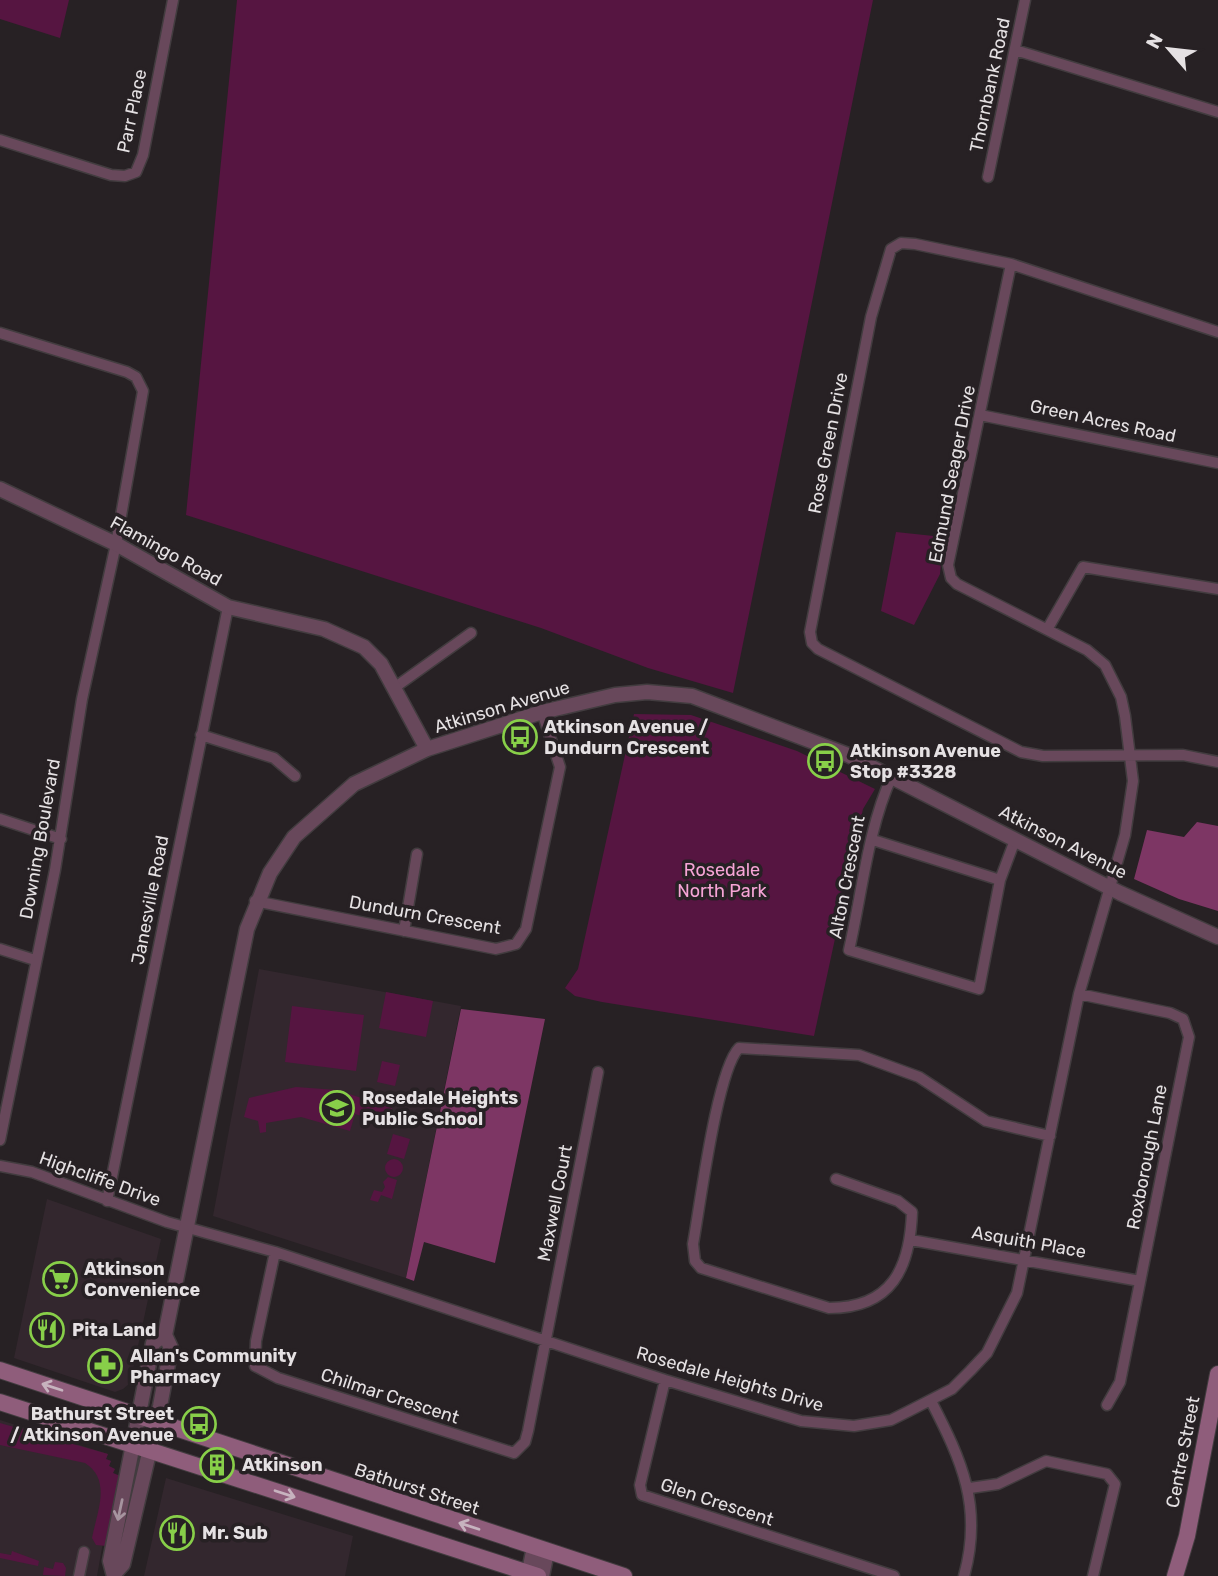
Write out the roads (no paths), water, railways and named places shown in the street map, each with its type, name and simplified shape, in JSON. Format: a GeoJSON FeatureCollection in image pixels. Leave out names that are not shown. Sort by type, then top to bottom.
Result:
{"type":"FeatureCollection","features":[{"type":"Feature","properties":{"kind":"main road","name":"Bathurst Street"},"geometry":{"type":"LineString","coordinates":[[0,1370],[624,1576]]}},
{"type":"Feature","properties":{"kind":"main road","name":"Centre Street"},"geometry":{"type":"LineString","coordinates":[[1175,1576],[1187,1536],[1218,1374]]}},
{"type":"Feature","properties":{"kind":"main road"},"geometry":{"type":"LineString","coordinates":[[0,1402],[534,1575]]}},
{"type":"Feature","properties":{"kind":"main road","name":"Centre Street"},"geometry":{"type":"LineString","coordinates":[[1187,1536],[1188,1576]]}},
{"type":"Feature","properties":{"kind":"street","name":"Parr Place"},"geometry":{"type":"LineString","coordinates":[[0,140],[111,175],[125,176],[136,172],[144,155],[173,0]]}},
{"type":"Feature","properties":{"kind":"street","name":"Thornbank Road"},"geometry":{"type":"LineString","coordinates":[[988,177],[1025,0]]}},
{"type":"Feature","properties":{"kind":"street"},"geometry":{"type":"LineString","coordinates":[[1015,50],[1218,112]]}},
{"type":"Feature","properties":{"kind":"street","name":"Rose Green Drive"},"geometry":{"type":"LineString","coordinates":[[1130,755],[1043,756],[1021,752],[831,656],[812,643],[813,605],[886,257],[891,249],[901,243],[1011,264],[1218,332]]}},
{"type":"Feature","properties":{"kind":"street","name":"Edmund Seager Drive"},"geometry":{"type":"LineString","coordinates":[[1011,264],[948,565],[951,578],[957,584],[1048,628],[1087,650],[1105,665],[1121,697],[1133,781],[1132,805],[1109,887]]}},
{"type":"Feature","properties":{"kind":"street","name":"Downing Boulevard"},"geometry":{"type":"LineString","coordinates":[[0,333],[127,372],[141,383],[142,401],[116,544],[82,699],[61,839],[0,1140]]}},
{"type":"Feature","properties":{"kind":"street","name":"Green Acres Road"},"geometry":{"type":"LineString","coordinates":[[980,415],[1218,463]]}},
{"type":"Feature","properties":{"kind":"street","name":"Flamingo Road"},"geometry":{"type":"LineString","coordinates":[[0,489],[116,544],[228,607],[324,629],[364,647],[381,664],[427,749]]}},
{"type":"Feature","properties":{"kind":"street"},"geometry":{"type":"LineString","coordinates":[[1048,628],[1083,567],[1218,589]]}},
{"type":"Feature","properties":{"kind":"street","name":"Janesville Road"},"geometry":{"type":"LineString","coordinates":[[107,1201],[228,607]]}},
{"type":"Feature","properties":{"kind":"street"},"geometry":{"type":"LineString","coordinates":[[394,688],[471,633]]}},
{"type":"Feature","properties":{"kind":"street","name":"Atkinson Avenue"},"geometry":{"type":"LineString","coordinates":[[142,1448],[156,1423],[171,1348],[165,1335],[247,929],[256,901],[294,837],[322,810],[354,784],[427,749],[542,712],[615,695],[647,692],[692,696],[775,725],[892,776],[1109,887],[1216,935]]}},
{"type":"Feature","properties":{"kind":"street","name":"Dundurn Crescent"},"geometry":{"type":"LineString","coordinates":[[256,901],[496,949],[516,944],[523,936],[560,767],[542,712]]}},
{"type":"Feature","properties":{"kind":"street"},"geometry":{"type":"LineString","coordinates":[[201,735],[274,758],[295,776]]}},
{"type":"Feature","properties":{"kind":"street"},"geometry":{"type":"LineString","coordinates":[[1130,755],[1183,755],[1218,762]]}},
{"type":"Feature","properties":{"kind":"street","name":"Alton Crescent"},"geometry":{"type":"LineString","coordinates":[[892,776],[875,820],[849,950],[979,989],[1000,880],[1015,840]]}},
{"type":"Feature","properties":{"kind":"street"},"geometry":{"type":"LineString","coordinates":[[0,819],[61,839]]}},
{"type":"Feature","properties":{"kind":"street"},"geometry":{"type":"LineString","coordinates":[[873,840],[1000,880]]}},
{"type":"Feature","properties":{"kind":"street"},"geometry":{"type":"LineString","coordinates":[[404,931],[417,854]]}},
{"type":"Feature","properties":{"kind":"street","name":"Rosedale Heights Drive"},"geometry":{"type":"LineString","coordinates":[[188,1227],[275,1252],[665,1380],[820,1425],[854,1426],[891,1420],[952,1389],[987,1353],[1017,1293],[1079,994],[1109,887]]}},
{"type":"Feature","properties":{"kind":"street"},"geometry":{"type":"LineString","coordinates":[[0,949],[35,960]]}},
{"type":"Feature","properties":{"kind":"street","name":"Roxborough Lane"},"geometry":{"type":"LineString","coordinates":[[1079,994],[1170,1013],[1183,1019],[1189,1037],[1120,1382],[1107,1405]]}},
{"type":"Feature","properties":{"kind":"street"},"geometry":{"type":"LineString","coordinates":[[836,1179],[907,1206],[912,1212],[911,1240],[900,1271],[880,1296],[850,1308],[817,1304],[701,1268],[695,1261],[693,1244],[720,1103],[729,1063],[739,1048],[859,1055],[919,1077],[986,1121],[1050,1136]]}},
{"type":"Feature","properties":{"kind":"street","name":"Maxwell Court"},"geometry":{"type":"LineString","coordinates":[[547,1340],[598,1072]]}},
{"type":"Feature","properties":{"kind":"street","name":"Highcliffe Drive"},"geometry":{"type":"LineString","coordinates":[[0,1166],[45,1176],[107,1201],[188,1227]]}},
{"type":"Feature","properties":{"kind":"street","name":"Asquith Place"},"geometry":{"type":"LineString","coordinates":[[911,1240],[1025,1258],[1140,1281]]}},
{"type":"Feature","properties":{"kind":"street","name":"Chilmar Crescent"},"geometry":{"type":"LineString","coordinates":[[275,1252],[256,1341],[255,1366],[263,1373],[489,1447],[514,1453],[525,1442],[547,1340]]}},
{"type":"Feature","properties":{"kind":"street","name":"Atkinson Avenue"},"geometry":{"type":"LineString","coordinates":[[142,1448],[140,1417],[153,1343],[165,1335]]}},
{"type":"Feature","properties":{"kind":"street","name":"Glen Crescent"},"geometry":{"type":"LineString","coordinates":[[665,1380],[640,1485],[642,1495],[894,1576]]}},
{"type":"Feature","properties":{"kind":"street"},"geometry":{"type":"LineString","coordinates":[[931,1401],[950,1438],[970,1488],[971,1543],[964,1576]]}},
{"type":"Feature","properties":{"kind":"street"},"geometry":{"type":"LineString","coordinates":[[115,1575],[110,1561],[142,1448]]}},
{"type":"Feature","properties":{"kind":"street"},"geometry":{"type":"LineString","coordinates":[[970,1488],[998,1484],[1046,1461],[1107,1474],[1115,1484],[1093,1576]]}},
{"type":"Feature","properties":{"kind":"street"},"geometry":{"type":"LineString","coordinates":[[534,1575],[541,1550]]}},
{"type":"Feature","properties":{"kind":"street"},"geometry":{"type":"LineString","coordinates":[[79,1576],[84,1552]]}},
{"type":"Feature","properties":{"kind":"place","name":"Atkinson Avenue / Dundurn Crescent"},"geometry":{"type":"Point","coordinates":[520,737]}},
{"type":"Feature","properties":{"kind":"place","name":"Atkinson Avenue Stop #3328"},"geometry":{"type":"Point","coordinates":[825,761]}},
{"type":"Feature","properties":{"kind":"place","name":"Rosedale Heights Public School"},"geometry":{"type":"Point","coordinates":[337,1108]}},
{"type":"Feature","properties":{"kind":"place","name":"Atkinson Convenience"},"geometry":{"type":"Point","coordinates":[60,1279]}},
{"type":"Feature","properties":{"kind":"place","name":"Pita Land"},"geometry":{"type":"Point","coordinates":[47,1330]}},
{"type":"Feature","properties":{"kind":"place","name":"Allan's Community Pharmacy"},"geometry":{"type":"Point","coordinates":[105,1366]}},
{"type":"Feature","properties":{"kind":"place","name":"Bathurst Street / Atkinson Avenue"},"geometry":{"type":"Point","coordinates":[199,1424]}},
{"type":"Feature","properties":{"kind":"place","name":"Atkinson"},"geometry":{"type":"Point","coordinates":[217,1465]}},
{"type":"Feature","properties":{"kind":"place","name":"Mr. Sub"},"geometry":{"type":"Point","coordinates":[177,1533]}},
{"type":"Feature","properties":{"kind":"park label","name":"Rosedale North Park"},"geometry":{"type":"Point","coordinates":[722,880]}}]}
